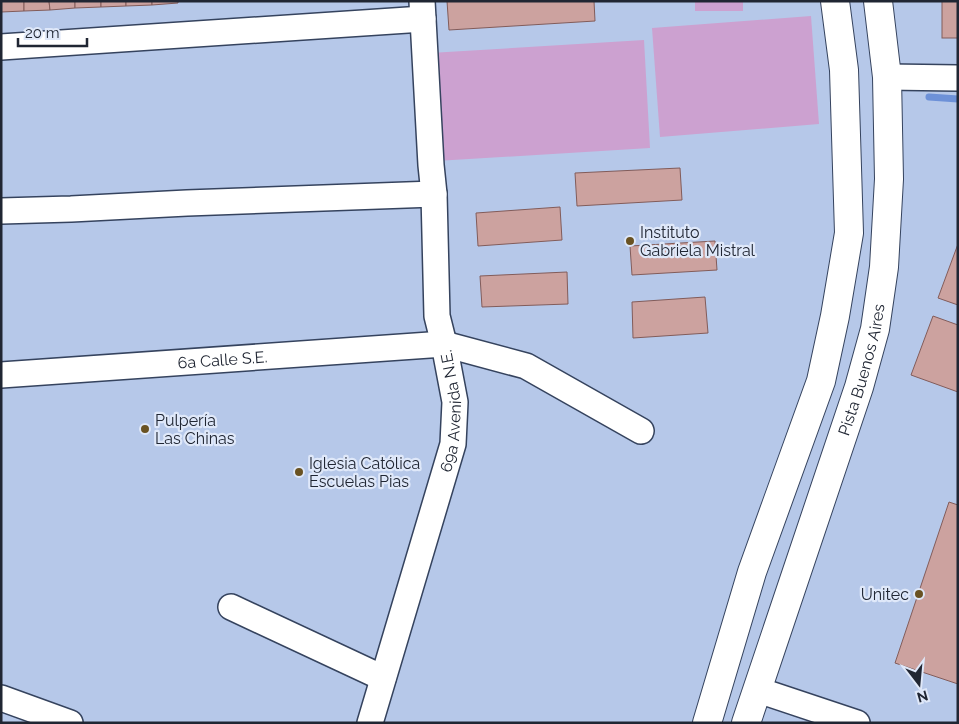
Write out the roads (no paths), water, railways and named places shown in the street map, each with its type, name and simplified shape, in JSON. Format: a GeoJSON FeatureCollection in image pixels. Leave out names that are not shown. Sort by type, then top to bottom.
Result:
{"type":"FeatureCollection","features":[{"type":"Feature","properties":{"kind":"main road"},"geometry":{"type":"LineString","coordinates":[[707,723],[752,572],[821,381],[835,316],[849,233],[844,70],[835,1]]}},
{"type":"Feature","properties":{"kind":"main road","name":"Pista Buenos Aires"},"geometry":{"type":"LineString","coordinates":[[746,723],[860,387],[875,329],[884,267],[889,179],[887,77],[878,1]]}},
{"type":"Feature","properties":{"kind":"main road"},"geometry":{"type":"LineString","coordinates":[[846,128],[888,128]]}},
{"type":"Feature","properties":{"kind":"street"},"geometry":{"type":"LineString","coordinates":[[1,47],[423,10]]}},
{"type":"Feature","properties":{"kind":"street","name":"69a Avenida N.E."},"geometry":{"type":"LineString","coordinates":[[370,723],[453,444],[455,402],[444,344],[436,316],[434,194],[423,10]]}},
{"type":"Feature","properties":{"kind":"street"},"geometry":{"type":"LineString","coordinates":[[887,77],[958,78]]}},
{"type":"Feature","properties":{"kind":"street"},"geometry":{"type":"LineString","coordinates":[[1,211],[71,210],[187,203],[434,194]]}},
{"type":"Feature","properties":{"kind":"street","name":"6a Calle S.E."},"geometry":{"type":"LineString","coordinates":[[1,375],[444,344],[526,366],[641,431]]}},
{"type":"Feature","properties":{"kind":"street"},"geometry":{"type":"LineString","coordinates":[[231,607],[383,678]]}},
{"type":"Feature","properties":{"kind":"street"},"geometry":{"type":"LineString","coordinates":[[758,690],[857,723]]}},
{"type":"Feature","properties":{"kind":"street"},"geometry":{"type":"LineString","coordinates":[[1,698],[70,723]]}},
{"type":"Feature","properties":{"kind":"waterway"},"geometry":{"type":"LineString","coordinates":[[929,97],[958,99]]}},
{"type":"Feature","properties":{"kind":"place","name":"Instituto Gabriela Mistral"},"geometry":{"type":"Point","coordinates":[630,241]}},
{"type":"Feature","properties":{"kind":"place","name":"Pulpería Las Chinas"},"geometry":{"type":"Point","coordinates":[145,429]}},
{"type":"Feature","properties":{"kind":"place","name":"Iglesia Católica Escuelas Pias"},"geometry":{"type":"Point","coordinates":[299,472]}},
{"type":"Feature","properties":{"kind":"place","name":"Unitec"},"geometry":{"type":"Point","coordinates":[919,594]}}]}
